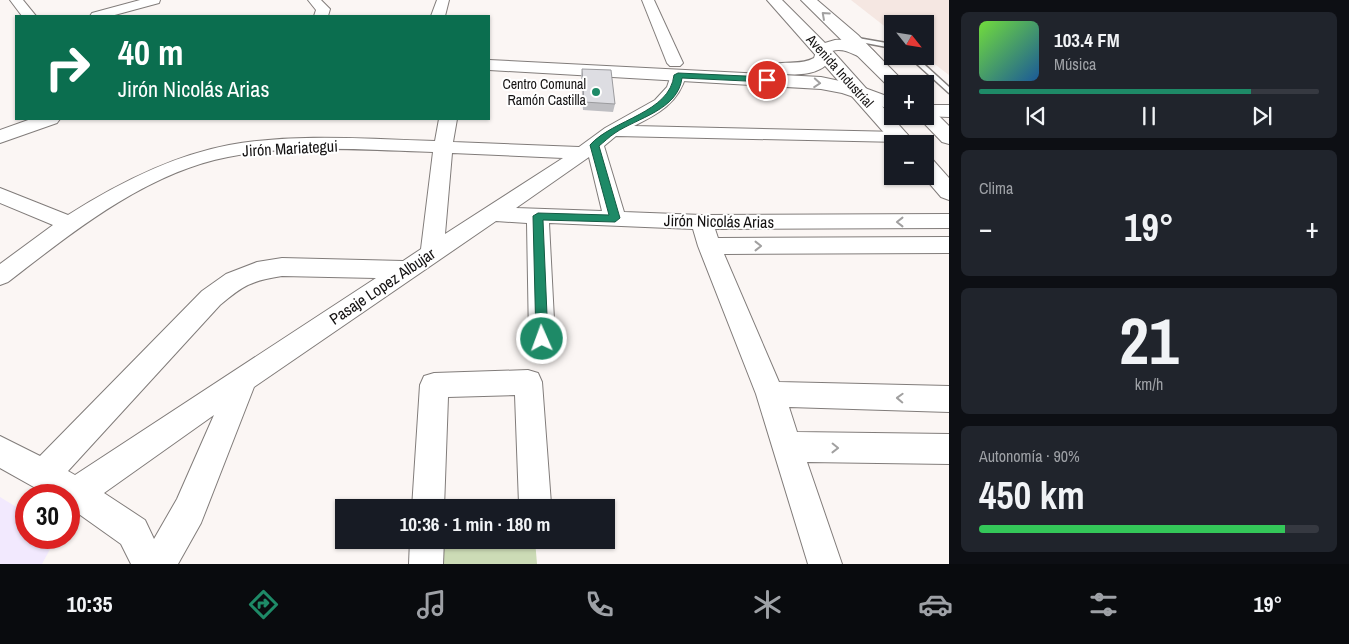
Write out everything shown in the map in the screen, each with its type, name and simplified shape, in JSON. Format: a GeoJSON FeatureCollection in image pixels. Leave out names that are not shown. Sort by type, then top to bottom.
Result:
{"type":"FeatureCollection","features":[{"type":"Feature","properties":{"kind":"main road","name":"Avenida Industrial"},"geometry":{"type":"LineString","coordinates":[[774,0],[898,135]]}},
{"type":"Feature","properties":{"kind":"main road","name":"Avenida Industrial"},"geometry":{"type":"LineString","coordinates":[[808,0],[852,39],[888,75]]}},
{"type":"Feature","properties":{"kind":"main road"},"geometry":{"type":"LineString","coordinates":[[490,66],[796,69],[816,65],[823,60],[823,51],[826,47],[836,45],[849,46],[867,54]]}},
{"type":"Feature","properties":{"kind":"main road"},"geometry":{"type":"LineString","coordinates":[[490,54],[821,83],[836,85],[884,102]]}},
{"type":"Feature","properties":{"kind":"main road"},"geometry":{"type":"LineString","coordinates":[[934,97],[949,96]]}},
{"type":"Feature","properties":{"kind":"main road"},"geometry":{"type":"LineString","coordinates":[[934,112],[949,111]]}},
{"type":"Feature","properties":{"kind":"main road"},"geometry":{"type":"LineString","coordinates":[[0,120],[15,114]]}},
{"type":"Feature","properties":{"kind":"main road"},"geometry":{"type":"LineString","coordinates":[[0,137],[47,120]]}},
{"type":"Feature","properties":{"kind":"main road"},"geometry":{"type":"LineString","coordinates":[[934,122],[949,138]]}},
{"type":"Feature","properties":{"kind":"main road"},"geometry":{"type":"LineString","coordinates":[[934,175],[949,192]]}},
{"type":"Feature","properties":{"kind":"street"},"geometry":{"type":"LineString","coordinates":[[16,0],[28,15]]}},
{"type":"Feature","properties":{"kind":"street"},"geometry":{"type":"LineString","coordinates":[[101,15],[154,0]]}},
{"type":"Feature","properties":{"kind":"street"},"geometry":{"type":"LineString","coordinates":[[314,0],[323,9],[321,15]]}},
{"type":"Feature","properties":{"kind":"street"},"geometry":{"type":"LineString","coordinates":[[438,15],[443,0]]}},
{"type":"Feature","properties":{"kind":"street"},"geometry":{"type":"LineString","coordinates":[[644,0],[677,69]]}},
{"type":"Feature","properties":{"kind":"street","name":"Pasaje Lopez Albujar"},"geometry":{"type":"LineString","coordinates":[[80,490],[596,143],[654,109],[667,99],[677,86],[677,69]]}},
{"type":"Feature","properties":{"kind":"street"},"geometry":{"type":"LineString","coordinates":[[667,99],[682,134]]}},
{"type":"Feature","properties":{"kind":"street"},"geometry":{"type":"LineString","coordinates":[[432,253],[443,146],[448,120]]}},
{"type":"Feature","properties":{"kind":"street","name":"Jirón Mariategui"},"geometry":{"type":"LineString","coordinates":[[0,276],[70,224],[112,198],[151,178],[226,152],[267,145],[443,146],[596,143],[682,134],[884,139]]}},
{"type":"Feature","properties":{"kind":"street"},"geometry":{"type":"LineString","coordinates":[[596,143],[615,218]]}},
{"type":"Feature","properties":{"kind":"street"},"geometry":{"type":"LineString","coordinates":[[0,195],[70,224]]}},
{"type":"Feature","properties":{"kind":"street","name":"Jirón Nicolás Arias"},"geometry":{"type":"LineString","coordinates":[[490,214],[615,218],[706,234],[949,245]]}},
{"type":"Feature","properties":{"kind":"street"},"geometry":{"type":"LineString","coordinates":[[538,216],[542,339]]}},
{"type":"Feature","properties":{"kind":"street","name":"Jirón Nicolás Arias"},"geometry":{"type":"LineString","coordinates":[[706,234],[949,222]]}},
{"type":"Feature","properties":{"kind":"street"},"geometry":{"type":"LineString","coordinates":[[706,234],[770,394],[825,564]]}},
{"type":"Feature","properties":{"kind":"street"},"geometry":{"type":"LineString","coordinates":[[43,475],[211,298],[234,280],[257,271],[282,267],[406,270]]}},
{"type":"Feature","properties":{"kind":"street"},"geometry":{"type":"LineString","coordinates":[[159,564],[189,511],[243,379]]}},
{"type":"Feature","properties":{"kind":"street"},"geometry":{"type":"LineString","coordinates":[[428,499],[434,385],[528,382],[535,499]]}},
{"type":"Feature","properties":{"kind":"street"},"geometry":{"type":"LineString","coordinates":[[770,394],[949,399]]}},
{"type":"Feature","properties":{"kind":"street"},"geometry":{"type":"LineString","coordinates":[[786,447],[949,449]]}},
{"type":"Feature","properties":{"kind":"street"},"geometry":{"type":"LineString","coordinates":[[0,451],[60,484]]}},
{"type":"Feature","properties":{"kind":"street"},"geometry":{"type":"LineString","coordinates":[[80,496],[133,532],[150,564]]}},
{"type":"Feature","properties":{"kind":"street"},"geometry":{"type":"LineString","coordinates":[[426,564],[427,549]]}},
{"type":"Feature","properties":{"kind":"lane"},"geometry":{"type":"LineString","coordinates":[[852,39],[884,45]]}},
{"type":"Feature","properties":{"kind":"lane"},"geometry":{"type":"LineString","coordinates":[[921,65],[949,91]]}},
{"type":"Feature","properties":{"kind":"shaded area"},"geometry":{"type":"Polygon","coordinates":[[[851,0],[949,0],[949,75],[934,64],[934,15],[884,15],[884,26],[851,0]]]}},
{"type":"Feature","properties":{"kind":"shaded area"},"geometry":{"type":"Polygon","coordinates":[[[0,497],[15,506],[15,549],[50,549],[42,564],[0,564],[0,497]]]}},
{"type":"Feature","properties":{"kind":"green space"},"geometry":{"type":"Polygon","coordinates":[[[429,549],[536,549],[537,564],[428,564],[429,549]]]}},
{"type":"Feature","properties":{"kind":"building","name":"Centro Comunal Ramón Castilla"},"geometry":{"type":"Polygon","coordinates":[[[582,69],[611,70],[615,104],[584,102],[582,69]]]}},
{"type":"Feature","properties":{"kind":"place","name":"Centro Comunal Ramón Castilla"},"geometry":{"type":"Point","coordinates":[596,92]}},
{"type":"Feature","properties":{"kind":"route"},"geometry":{"type":"LineString","coordinates":[[542,339],[538,216],[615,218],[595,145],[612,131],[654,109],[667,99],[677,86],[678,75],[767,80]]}}]}
